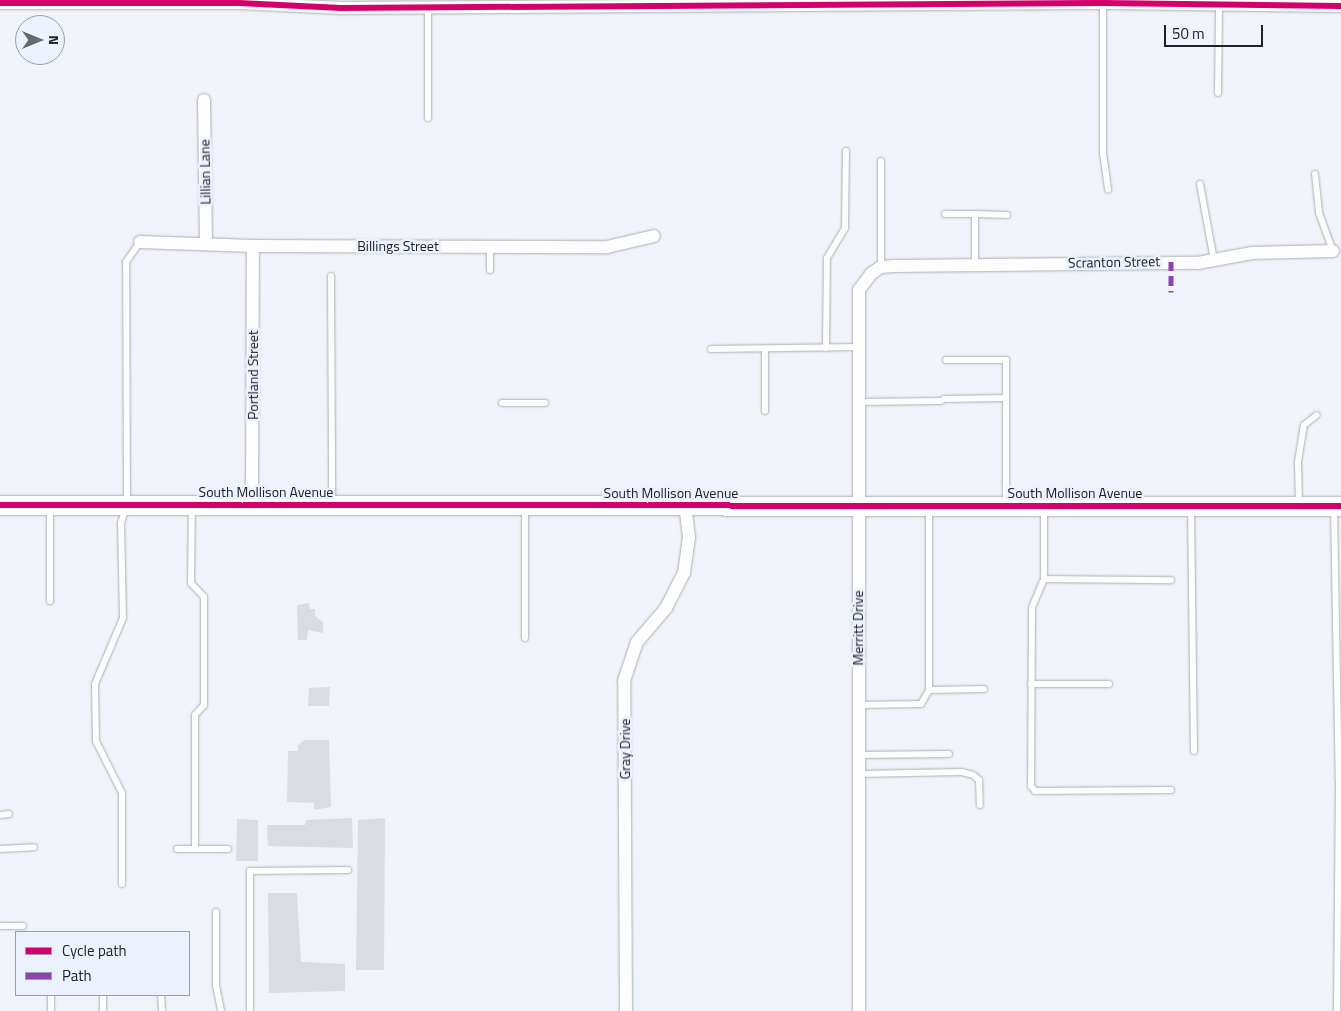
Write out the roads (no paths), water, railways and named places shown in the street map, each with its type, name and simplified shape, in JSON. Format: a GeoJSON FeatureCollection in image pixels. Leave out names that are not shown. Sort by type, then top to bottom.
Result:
{"type":"FeatureCollection","features":[{"type":"Feature","properties":{"kind":"main road","name":"South Mollison Avenue"},"geometry":{"type":"LineString","coordinates":[[0,505],[1338,506]]}},
{"type":"Feature","properties":{"kind":"street"},"geometry":{"type":"LineString","coordinates":[[0,3],[239,1],[341,8],[783,4],[1341,6]]}},
{"type":"Feature","properties":{"kind":"street","name":"Lillian Lane"},"geometry":{"type":"LineString","coordinates":[[204,100],[206,244]]}},
{"type":"Feature","properties":{"kind":"street","name":"Billings Street"},"geometry":{"type":"LineString","coordinates":[[140,242],[253,246],[607,247],[654,236]]}},
{"type":"Feature","properties":{"kind":"street","name":"Portland Street"},"geometry":{"type":"LineString","coordinates":[[252,504],[253,246]]}},
{"type":"Feature","properties":{"kind":"street","name":"Scranton Street"},"geometry":{"type":"LineString","coordinates":[[881,267],[1198,263],[1252,253],[1333,251]]}},
{"type":"Feature","properties":{"kind":"street","name":"Merritt Drive"},"geometry":{"type":"LineString","coordinates":[[859,1011],[859,290],[872,273],[881,267]]}},
{"type":"Feature","properties":{"kind":"street","name":"Gray Drive"},"geometry":{"type":"LineString","coordinates":[[626,1011],[624,681],[628,662],[637,642],[666,608],[684,573],[688,543],[685,506]]}},
{"type":"Feature","properties":{"kind":"lane"},"geometry":{"type":"LineString","coordinates":[[1103,4],[1103,153],[1108,190]]}},
{"type":"Feature","properties":{"kind":"lane"},"geometry":{"type":"LineString","coordinates":[[1218,93],[1219,5]]}},
{"type":"Feature","properties":{"kind":"lane"},"geometry":{"type":"LineString","coordinates":[[428,8],[428,118]]}},
{"type":"Feature","properties":{"kind":"lane"},"geometry":{"type":"LineString","coordinates":[[826,348],[827,258],[846,228],[846,151]]}},
{"type":"Feature","properties":{"kind":"lane"},"geometry":{"type":"LineString","coordinates":[[881,161],[881,267]]}},
{"type":"Feature","properties":{"kind":"lane"},"geometry":{"type":"LineString","coordinates":[[1316,174],[1319,213],[1333,251]]}},
{"type":"Feature","properties":{"kind":"lane"},"geometry":{"type":"LineString","coordinates":[[1200,184],[1214,260]]}},
{"type":"Feature","properties":{"kind":"lane"},"geometry":{"type":"LineString","coordinates":[[945,214],[1007,215]]}},
{"type":"Feature","properties":{"kind":"lane"},"geometry":{"type":"LineString","coordinates":[[974,266],[975,214]]}},
{"type":"Feature","properties":{"kind":"lane"},"geometry":{"type":"LineString","coordinates":[[122,884],[122,793],[96,741],[95,684],[123,618],[121,523],[127,504],[126,262],[140,242]]}},
{"type":"Feature","properties":{"kind":"lane"},"geometry":{"type":"LineString","coordinates":[[490,247],[490,270]]}},
{"type":"Feature","properties":{"kind":"lane"},"geometry":{"type":"LineString","coordinates":[[331,276],[332,504]]}},
{"type":"Feature","properties":{"kind":"lane"},"geometry":{"type":"LineString","coordinates":[[711,349],[859,347]]}},
{"type":"Feature","properties":{"kind":"lane"},"geometry":{"type":"LineString","coordinates":[[765,349],[765,411]]}},
{"type":"Feature","properties":{"kind":"lane"},"geometry":{"type":"LineString","coordinates":[[946,360],[1006,360],[1006,506]]}},
{"type":"Feature","properties":{"kind":"lane"},"geometry":{"type":"LineString","coordinates":[[858,402],[1006,398]]}},
{"type":"Feature","properties":{"kind":"lane"},"geometry":{"type":"LineString","coordinates":[[502,403],[546,403]]}},
{"type":"Feature","properties":{"kind":"lane"},"geometry":{"type":"LineString","coordinates":[[1299,506],[1298,462],[1304,425],[1317,415]]}},
{"type":"Feature","properties":{"kind":"lane"},"geometry":{"type":"LineString","coordinates":[[192,504],[191,583],[204,597],[204,705],[195,715],[195,849]]}},
{"type":"Feature","properties":{"kind":"lane"},"geometry":{"type":"LineString","coordinates":[[50,505],[50,601]]}},
{"type":"Feature","properties":{"kind":"lane"},"geometry":{"type":"LineString","coordinates":[[525,505],[525,638]]}},
{"type":"Feature","properties":{"kind":"lane"},"geometry":{"type":"LineString","coordinates":[[858,705],[921,704],[929,690],[929,506]]}},
{"type":"Feature","properties":{"kind":"lane"},"geometry":{"type":"LineString","coordinates":[[1044,506],[1044,579],[1032,607],[1030,782],[1034,791],[1171,790]]}},
{"type":"Feature","properties":{"kind":"lane"},"geometry":{"type":"LineString","coordinates":[[1191,506],[1194,751]]}},
{"type":"Feature","properties":{"kind":"lane"},"geometry":{"type":"LineString","coordinates":[[1337,1011],[1339,780],[1338,506]]}},
{"type":"Feature","properties":{"kind":"lane"},"geometry":{"type":"LineString","coordinates":[[1044,579],[1171,580]]}},
{"type":"Feature","properties":{"kind":"lane"},"geometry":{"type":"LineString","coordinates":[[1031,684],[1109,684]]}},
{"type":"Feature","properties":{"kind":"lane"},"geometry":{"type":"LineString","coordinates":[[929,690],[984,689]]}},
{"type":"Feature","properties":{"kind":"lane"},"geometry":{"type":"LineString","coordinates":[[858,755],[949,754]]}},
{"type":"Feature","properties":{"kind":"lane"},"geometry":{"type":"LineString","coordinates":[[858,774],[962,772],[973,775],[979,780],[980,805]]}},
{"type":"Feature","properties":{"kind":"lane"},"geometry":{"type":"LineString","coordinates":[[0,814],[9,814]]}},
{"type":"Feature","properties":{"kind":"lane"},"geometry":{"type":"LineString","coordinates":[[0,849],[34,847]]}},
{"type":"Feature","properties":{"kind":"lane"},"geometry":{"type":"LineString","coordinates":[[177,849],[228,849]]}},
{"type":"Feature","properties":{"kind":"lane"},"geometry":{"type":"LineString","coordinates":[[250,1011],[250,871],[348,870]]}},
{"type":"Feature","properties":{"kind":"lane"},"geometry":{"type":"LineString","coordinates":[[216,912],[216,985],[221,1011]]}},
{"type":"Feature","properties":{"kind":"lane"},"geometry":{"type":"LineString","coordinates":[[0,926],[23,926]]}},
{"type":"Feature","properties":{"kind":"lane"},"geometry":{"type":"LineString","coordinates":[[51,996],[51,1011]]}},
{"type":"Feature","properties":{"kind":"lane"},"geometry":{"type":"LineString","coordinates":[[103,996],[103,1011]]}},
{"type":"Feature","properties":{"kind":"lane"},"geometry":{"type":"LineString","coordinates":[[161,996],[162,1011]]}}]}
